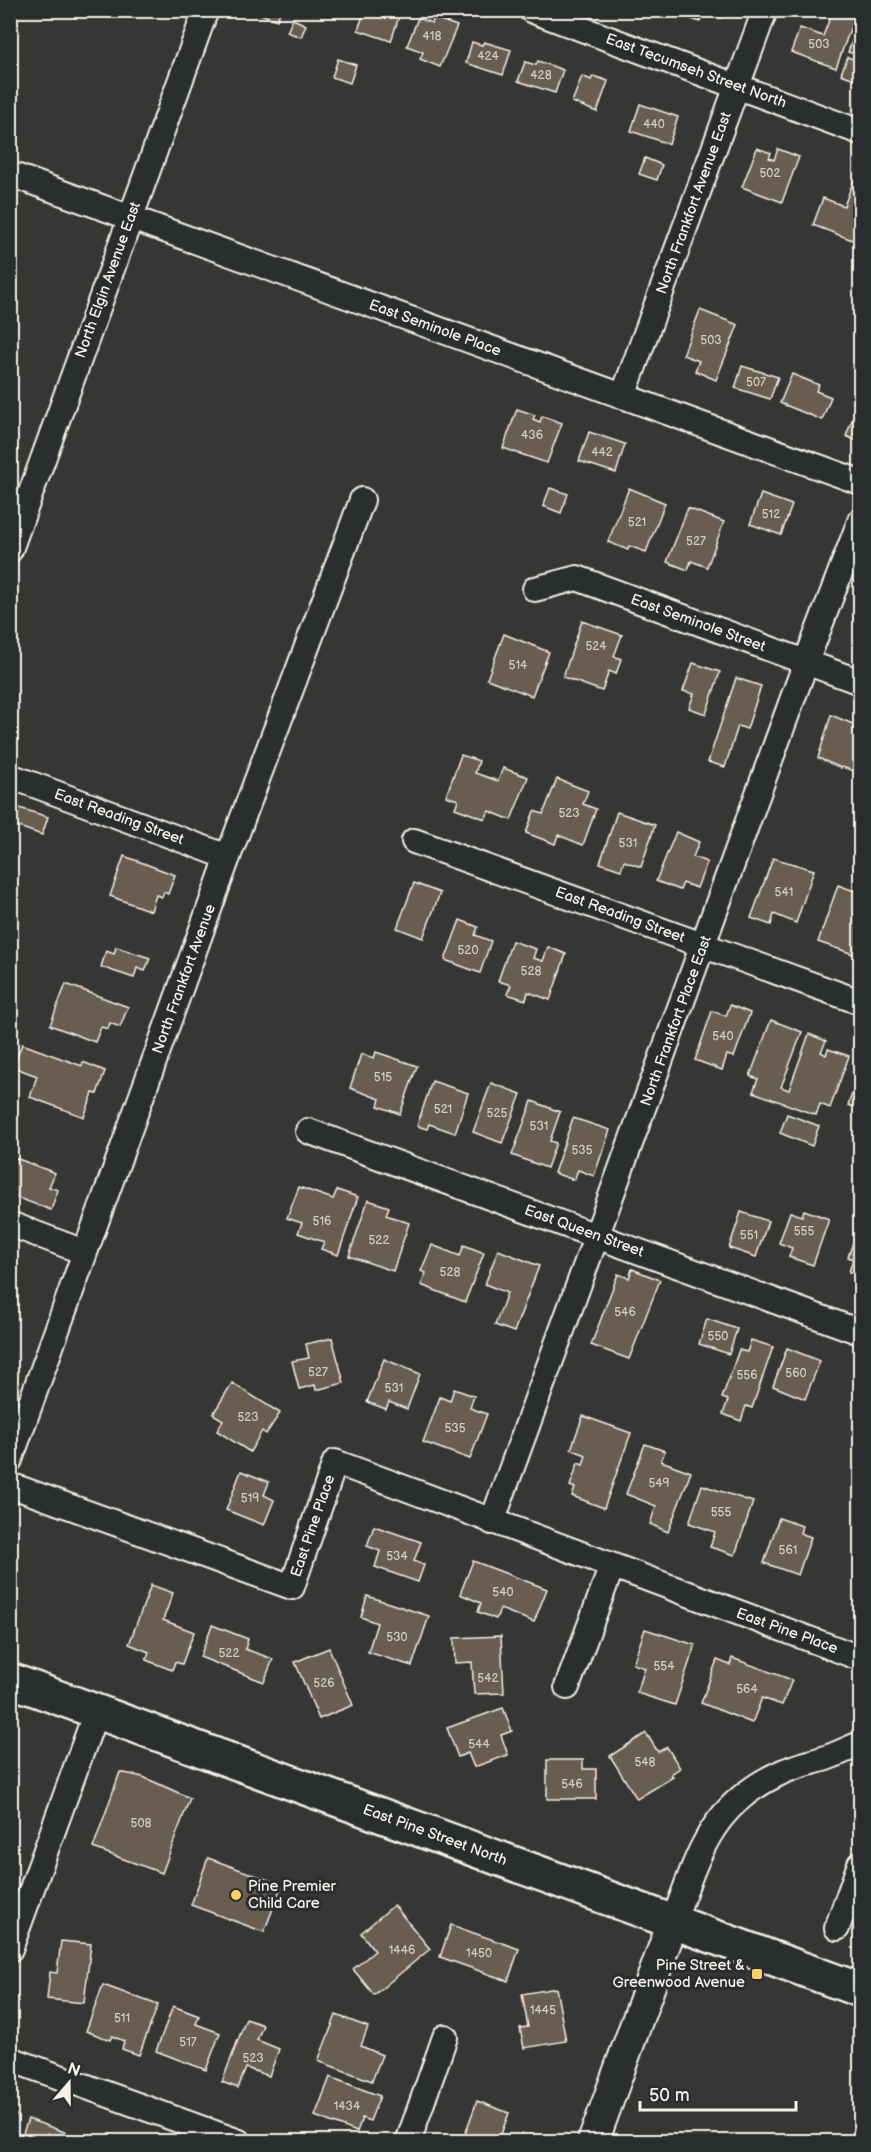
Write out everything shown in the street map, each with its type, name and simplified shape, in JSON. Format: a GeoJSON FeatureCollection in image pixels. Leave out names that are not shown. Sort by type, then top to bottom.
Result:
{"type":"FeatureCollection","features":[{"type":"Feature","properties":{"kind":"main road","name":"East Pine Street North"},"geometry":{"type":"LineString","coordinates":[[10,1680],[861,1990]]}},
{"type":"Feature","properties":{"kind":"street","name":"North Elgin Avenue East"},"geometry":{"type":"LineString","coordinates":[[10,550],[206,10]]}},
{"type":"Feature","properties":{"kind":"street","name":"East Tecumseh Street North"},"geometry":{"type":"LineString","coordinates":[[531,10],[861,132]]}},
{"type":"Feature","properties":{"kind":"street","name":"North Frankfort Avenue East"},"geometry":{"type":"LineString","coordinates":[[623,396],[765,10]]}},
{"type":"Feature","properties":{"kind":"street","name":"East Seminole Place"},"geometry":{"type":"LineString","coordinates":[[10,174],[861,482]]}},
{"type":"Feature","properties":{"kind":"street","name":"North Frankfort Avenue"},"geometry":{"type":"LineString","coordinates":[[10,1460],[228,857],[362,500]]}},
{"type":"Feature","properties":{"kind":"street","name":"North Frankfort Place East"},"geometry":{"type":"LineString","coordinates":[[492,1522],[806,662],[861,520]]}},
{"type":"Feature","properties":{"kind":"street","name":"East Seminole Street"},"geometry":{"type":"LineString","coordinates":[[535,589],[577,578],[861,682]]}},
{"type":"Feature","properties":{"kind":"street","name":"East Reading Street"},"geometry":{"type":"LineString","coordinates":[[10,776],[228,857]]}},
{"type":"Feature","properties":{"kind":"street","name":"East Reading Street"},"geometry":{"type":"LineString","coordinates":[[414,841],[861,1002]]}},
{"type":"Feature","properties":{"kind":"street","name":"East Queen Street"},"geometry":{"type":"LineString","coordinates":[[308,1131],[861,1332]]}},
{"type":"Feature","properties":{"kind":"street"},"geometry":{"type":"LineString","coordinates":[[10,1224],[84,1251]]}},
{"type":"Feature","properties":{"kind":"street","name":"East Pine Place"},"geometry":{"type":"LineString","coordinates":[[10,1485],[292,1587],[335,1462],[861,1658]]}},
{"type":"Feature","properties":{"kind":"street"},"geometry":{"type":"LineString","coordinates":[[567,1687],[612,1566]]}},
{"type":"Feature","properties":{"kind":"street"},"geometry":{"type":"LineString","coordinates":[[10,1949],[96,1712]]}},
{"type":"Feature","properties":{"kind":"street"},"geometry":{"type":"LineString","coordinates":[[593,2142],[702,1846],[714,1825],[755,1786],[781,1772],[861,1744]]}},
{"type":"Feature","properties":{"kind":"street"},"geometry":{"type":"LineString","coordinates":[[837,1928],[861,1864]]}},
{"type":"Feature","properties":{"kind":"street"},"geometry":{"type":"LineString","coordinates":[[408,2142],[445,2037]]}},
{"type":"Feature","properties":{"kind":"street"},"geometry":{"type":"LineString","coordinates":[[10,2059],[239,2142]]}},
{"type":"Feature","properties":{"kind":"building"},"geometry":{"type":"Polygon","coordinates":[[[249,10],[281,10],[277,20],[249,10]]]}},
{"type":"Feature","properties":{"kind":"building"},"geometry":{"type":"Polygon","coordinates":[[[365,10],[401,10],[391,41],[358,30],[365,10]]]}},
{"type":"Feature","properties":{"kind":"building"},"geometry":{"type":"Polygon","coordinates":[[[680,10],[724,10],[721,18],[704,11],[700,22],[678,14],[680,10]]]}},
{"type":"Feature","properties":{"kind":"building"},"geometry":{"type":"Polygon","coordinates":[[[833,10],[857,10],[836,68],[791,52],[800,28],[823,36],[833,10]]]}},
{"type":"Feature","properties":{"kind":"building"},"geometry":{"type":"Polygon","coordinates":[[[418,18],[432,23],[434,18],[457,26],[440,67],[420,59],[423,52],[407,46],[418,18]]]}},
{"type":"Feature","properties":{"kind":"building"},"geometry":{"type":"Polygon","coordinates":[[[293,19],[306,25],[301,37],[287,32],[293,19]]]}},
{"type":"Feature","properties":{"kind":"building"},"geometry":{"type":"Polygon","coordinates":[[[855,33],[860,35],[860,56],[848,52],[855,33]]]}},
{"type":"Feature","properties":{"kind":"building"},"geometry":{"type":"Polygon","coordinates":[[[472,42],[482,45],[484,42],[511,50],[503,75],[466,63],[472,42]]]}},
{"type":"Feature","properties":{"kind":"building"},"geometry":{"type":"Polygon","coordinates":[[[847,57],[860,61],[857,80],[841,74],[847,57]]]}},
{"type":"Feature","properties":{"kind":"building"},"geometry":{"type":"Polygon","coordinates":[[[338,59],[356,65],[350,83],[332,77],[338,59]]]}},
{"type":"Feature","properties":{"kind":"building"},"geometry":{"type":"Polygon","coordinates":[[[538,61],[563,70],[555,93],[518,81],[525,62],[536,65],[538,61]]]}},
{"type":"Feature","properties":{"kind":"building"},"geometry":{"type":"Polygon","coordinates":[[[582,76],[591,80],[593,76],[608,81],[597,112],[572,102],[582,76]]]}},
{"type":"Feature","properties":{"kind":"building"},"geometry":{"type":"Polygon","coordinates":[[[640,104],[678,117],[669,144],[631,131],[640,104]]]}},
{"type":"Feature","properties":{"kind":"building"},"geometry":{"type":"Polygon","coordinates":[[[757,148],[771,153],[769,158],[774,160],[778,149],[799,157],[782,202],[742,187],[757,148]]]}},
{"type":"Feature","properties":{"kind":"building"},"geometry":{"type":"Polygon","coordinates":[[[645,158],[662,165],[657,180],[639,174],[645,158]]]}},
{"type":"Feature","properties":{"kind":"building"},"geometry":{"type":"Polygon","coordinates":[[[854,179],[860,182],[860,243],[813,225],[823,198],[844,206],[854,179]]]}},
{"type":"Feature","properties":{"kind":"building"},"geometry":{"type":"Polygon","coordinates":[[[700,310],[738,325],[716,380],[695,371],[699,361],[683,355],[700,310]]]}},
{"type":"Feature","properties":{"kind":"building"},"geometry":{"type":"Polygon","coordinates":[[[742,366],[778,377],[770,399],[735,388],[742,366]]]}},
{"type":"Feature","properties":{"kind":"building"},"geometry":{"type":"Polygon","coordinates":[[[792,374],[819,385],[816,391],[831,397],[822,420],[780,403],[792,374]]]}},
{"type":"Feature","properties":{"kind":"building"},"geometry":{"type":"Polygon","coordinates":[[[860,399],[860,442],[846,436],[860,399]]]}},
{"type":"Feature","properties":{"kind":"building"},"geometry":{"type":"Polygon","coordinates":[[[517,409],[535,415],[533,419],[540,422],[542,416],[562,423],[547,463],[503,448],[517,409]]]}},
{"type":"Feature","properties":{"kind":"building"},"geometry":{"type":"Polygon","coordinates":[[[589,432],[625,444],[616,473],[579,461],[589,432]]]}},
{"type":"Feature","properties":{"kind":"building"},"geometry":{"type":"Polygon","coordinates":[[[550,488],[568,494],[561,513],[543,506],[550,488]]]}},
{"type":"Feature","properties":{"kind":"building"},"geometry":{"type":"Polygon","coordinates":[[[629,488],[665,503],[646,552],[629,546],[628,550],[608,542],[629,488]]]}},
{"type":"Feature","properties":{"kind":"building"},"geometry":{"type":"Polygon","coordinates":[[[761,494],[792,505],[781,535],[750,524],[761,494]]]}},
{"type":"Feature","properties":{"kind":"building"},"geometry":{"type":"Polygon","coordinates":[[[688,508],[724,522],[707,567],[691,561],[688,570],[667,562],[688,508]]]}},
{"type":"Feature","properties":{"kind":"building"},"geometry":{"type":"Polygon","coordinates":[[[582,621],[622,635],[614,656],[621,659],[616,674],[609,671],[602,691],[563,677],[582,621]]]}},
{"type":"Feature","properties":{"kind":"building"},"geometry":{"type":"Polygon","coordinates":[[[504,634],[549,652],[532,696],[487,679],[504,634]]]}},
{"type":"Feature","properties":{"kind":"building"},"geometry":{"type":"Polygon","coordinates":[[[693,663],[720,672],[706,714],[689,708],[694,694],[683,691],[693,663]]]}},
{"type":"Feature","properties":{"kind":"building"},"geometry":{"type":"Polygon","coordinates":[[[736,678],[761,686],[747,729],[738,726],[725,767],[708,762],[736,678]]]}},
{"type":"Feature","properties":{"kind":"building"},"geometry":{"type":"Polygon","coordinates":[[[831,715],[860,727],[860,761],[857,772],[818,758],[831,715]]]}},
{"type":"Feature","properties":{"kind":"building"},"geometry":{"type":"Polygon","coordinates":[[[461,755],[479,761],[475,773],[498,781],[503,768],[528,777],[511,820],[489,811],[485,819],[455,808],[458,800],[446,796],[461,755]]]}},
{"type":"Feature","properties":{"kind":"building"},"geometry":{"type":"Polygon","coordinates":[[[557,779],[588,791],[583,804],[596,809],[583,845],[558,835],[555,844],[526,833],[534,811],[543,814],[557,779]]]}},
{"type":"Feature","properties":{"kind":"building"},"geometry":{"type":"Polygon","coordinates":[[[10,805],[48,817],[42,835],[10,824],[10,805]]]}},
{"type":"Feature","properties":{"kind":"building"},"geometry":{"type":"Polygon","coordinates":[[[617,812],[655,825],[641,867],[624,861],[621,870],[600,863],[617,812]]]}},
{"type":"Feature","properties":{"kind":"building"},"geometry":{"type":"Polygon","coordinates":[[[676,832],[699,842],[693,857],[707,862],[697,888],[683,883],[680,890],[656,881],[676,832]]]}},
{"type":"Feature","properties":{"kind":"building"},"geometry":{"type":"Polygon","coordinates":[[[124,856],[175,875],[168,894],[164,892],[162,897],[156,895],[151,911],[110,896],[124,856]]]}},
{"type":"Feature","properties":{"kind":"building"},"geometry":{"type":"Polygon","coordinates":[[[773,858],[814,870],[796,923],[774,914],[771,925],[751,918],[773,858]]]}},
{"type":"Feature","properties":{"kind":"building"},"geometry":{"type":"Polygon","coordinates":[[[414,883],[440,893],[423,938],[397,928],[414,883]]]}},
{"type":"Feature","properties":{"kind":"building"},"geometry":{"type":"Polygon","coordinates":[[[838,885],[860,893],[860,943],[856,955],[818,942],[838,885]]]}},
{"type":"Feature","properties":{"kind":"building"},"geometry":{"type":"Polygon","coordinates":[[[460,920],[478,927],[475,935],[491,941],[480,973],[445,960],[460,920]]]}},
{"type":"Feature","properties":{"kind":"building"},"geometry":{"type":"Polygon","coordinates":[[[512,941],[536,949],[533,958],[543,961],[548,947],[566,954],[550,1000],[528,992],[526,1000],[507,994],[511,985],[498,981],[512,941]]]}},
{"type":"Feature","properties":{"kind":"building"},"geometry":{"type":"Polygon","coordinates":[[[116,947],[150,958],[145,971],[137,968],[134,978],[101,967],[106,951],[114,954],[116,947]]]}},
{"type":"Feature","properties":{"kind":"building"},"geometry":{"type":"Polygon","coordinates":[[[66,984],[128,1007],[120,1027],[110,1023],[108,1029],[101,1027],[95,1042],[50,1025],[66,984]]]}},
{"type":"Feature","properties":{"kind":"building"},"geometry":{"type":"Polygon","coordinates":[[[730,1005],[750,1013],[734,1057],[727,1055],[722,1070],[695,1060],[712,1011],[726,1016],[730,1005]]]}},
{"type":"Feature","properties":{"kind":"building"},"geometry":{"type":"Polygon","coordinates":[[[771,1020],[802,1032],[781,1087],[789,1090],[809,1034],[826,1041],[821,1052],[826,1055],[828,1049],[849,1056],[830,1108],[820,1104],[816,1115],[753,1092],[758,1079],[750,1076],[771,1020]]]}},
{"type":"Feature","properties":{"kind":"building"},"geometry":{"type":"Polygon","coordinates":[[[22,1044],[82,1066],[83,1062],[105,1071],[97,1094],[93,1093],[84,1117],[30,1097],[37,1076],[13,1067],[22,1044]]]}},
{"type":"Feature","properties":{"kind":"building"},"geometry":{"type":"Polygon","coordinates":[[[376,1052],[417,1066],[400,1114],[378,1106],[380,1099],[350,1088],[361,1054],[374,1058],[376,1052]]]}},
{"type":"Feature","properties":{"kind":"building"},"geometry":{"type":"Polygon","coordinates":[[[432,1081],[468,1093],[455,1133],[429,1124],[427,1129],[417,1126],[432,1081]]]}},
{"type":"Feature","properties":{"kind":"building"},"geometry":{"type":"Polygon","coordinates":[[[491,1083],[521,1094],[502,1143],[473,1132],[491,1083]]]}},
{"type":"Feature","properties":{"kind":"building"},"geometry":{"type":"Polygon","coordinates":[[[856,1083],[860,1085],[860,1109],[848,1105],[856,1083]]]}},
{"type":"Feature","properties":{"kind":"building"},"geometry":{"type":"Polygon","coordinates":[[[532,1101],[560,1112],[550,1141],[556,1143],[547,1168],[512,1155],[532,1101]]]}},
{"type":"Feature","properties":{"kind":"building"},"geometry":{"type":"Polygon","coordinates":[[[787,1114],[819,1126],[812,1146],[780,1133],[787,1114]]]}},
{"type":"Feature","properties":{"kind":"building"},"geometry":{"type":"Polygon","coordinates":[[[573,1118],[610,1130],[594,1176],[578,1170],[574,1180],[554,1173],[573,1118]]]}},
{"type":"Feature","properties":{"kind":"building"},"geometry":{"type":"Polygon","coordinates":[[[10,1156],[55,1173],[49,1187],[58,1190],[51,1210],[10,1195],[10,1156]]]}},
{"type":"Feature","properties":{"kind":"building"},"geometry":{"type":"Polygon","coordinates":[[[299,1187],[333,1199],[337,1190],[358,1197],[338,1255],[321,1249],[324,1242],[298,1233],[302,1223],[287,1218],[299,1187]]]}},
{"type":"Feature","properties":{"kind":"building"},"geometry":{"type":"Polygon","coordinates":[[[368,1200],[389,1207],[386,1215],[409,1223],[393,1271],[349,1256],[368,1200]]]}},
{"type":"Feature","properties":{"kind":"building"},"geometry":{"type":"Polygon","coordinates":[[[804,1210],[829,1219],[813,1265],[789,1257],[792,1248],[779,1243],[790,1212],[802,1216],[804,1210]]]}},
{"type":"Feature","properties":{"kind":"building"},"geometry":{"type":"Polygon","coordinates":[[[741,1212],[768,1221],[756,1257],[729,1248],[741,1212]]]}},
{"type":"Feature","properties":{"kind":"building"},"geometry":{"type":"Polygon","coordinates":[[[857,1231],[860,1232],[860,1280],[857,1279],[858,1275],[849,1272],[853,1259],[848,1257],[857,1231]]]}},
{"type":"Feature","properties":{"kind":"building"},"geometry":{"type":"Polygon","coordinates":[[[432,1245],[460,1256],[464,1245],[484,1253],[465,1302],[421,1285],[426,1273],[421,1271],[432,1245]]]}},
{"type":"Feature","properties":{"kind":"building"},"geometry":{"type":"Polygon","coordinates":[[[498,1250],[539,1266],[514,1332],[495,1325],[507,1293],[485,1284],[498,1250]]]}},
{"type":"Feature","properties":{"kind":"building"},"geometry":{"type":"Polygon","coordinates":[[[632,1269],[660,1280],[629,1359],[591,1345],[618,1274],[629,1278],[632,1269]]]}},
{"type":"Feature","properties":{"kind":"building"},"geometry":{"type":"Polygon","coordinates":[[[707,1319],[737,1329],[729,1354],[699,1344],[707,1319]]]}},
{"type":"Feature","properties":{"kind":"building"},"geometry":{"type":"Polygon","coordinates":[[[332,1338],[344,1383],[316,1390],[315,1385],[299,1389],[292,1361],[309,1358],[306,1344],[332,1338]]]}},
{"type":"Feature","properties":{"kind":"building"},"geometry":{"type":"Polygon","coordinates":[[[751,1340],[773,1347],[752,1408],[746,1406],[741,1421],[723,1414],[728,1400],[722,1398],[739,1350],[747,1352],[751,1340]]]}},
{"type":"Feature","properties":{"kind":"building"},"geometry":{"type":"Polygon","coordinates":[[[787,1348],[820,1361],[805,1399],[773,1386],[787,1348]]]}},
{"type":"Feature","properties":{"kind":"building"},"geometry":{"type":"Polygon","coordinates":[[[384,1359],[420,1374],[407,1409],[389,1402],[386,1409],[367,1402],[384,1359]]]}},
{"type":"Feature","properties":{"kind":"building"},"geometry":{"type":"Polygon","coordinates":[[[232,1383],[280,1413],[266,1434],[262,1431],[250,1452],[217,1431],[223,1420],[213,1414],[232,1383]]]}},
{"type":"Feature","properties":{"kind":"building"},"geometry":{"type":"Polygon","coordinates":[[[454,1389],[474,1396],[470,1408],[487,1414],[470,1459],[423,1442],[440,1397],[450,1401],[454,1389]]]}},
{"type":"Feature","properties":{"kind":"building"},"geometry":{"type":"Polygon","coordinates":[[[583,1416],[631,1433],[604,1508],[572,1496],[575,1488],[570,1486],[578,1463],[583,1465],[586,1455],[571,1449],[583,1416]]]}},
{"type":"Feature","properties":{"kind":"building"},"geometry":{"type":"Polygon","coordinates":[[[645,1444],[665,1451],[661,1461],[691,1472],[668,1532],[650,1524],[656,1506],[626,1494],[645,1444]]]}},
{"type":"Feature","properties":{"kind":"building"},"geometry":{"type":"Polygon","coordinates":[[[241,1471],[269,1482],[264,1495],[274,1500],[264,1525],[226,1510],[241,1471]]]}},
{"type":"Feature","properties":{"kind":"building"},"geometry":{"type":"Polygon","coordinates":[[[702,1485],[753,1502],[735,1555],[710,1547],[715,1532],[689,1523],[702,1485]]]}},
{"type":"Feature","properties":{"kind":"building"},"geometry":{"type":"Polygon","coordinates":[[[779,1518],[802,1526],[800,1533],[811,1537],[798,1575],[764,1563],[779,1518]]]}},
{"type":"Feature","properties":{"kind":"building"},"geometry":{"type":"Polygon","coordinates":[[[374,1526],[421,1542],[414,1561],[424,1565],[418,1582],[375,1567],[380,1551],[367,1546],[374,1526]]]}},
{"type":"Feature","properties":{"kind":"building"},"geometry":{"type":"Polygon","coordinates":[[[473,1561],[547,1589],[534,1622],[500,1609],[496,1619],[478,1612],[481,1603],[460,1594],[473,1561]]]}},
{"type":"Feature","properties":{"kind":"building"},"geometry":{"type":"Polygon","coordinates":[[[151,1585],[173,1593],[163,1620],[194,1632],[182,1664],[175,1662],[172,1670],[146,1660],[149,1652],[129,1644],[151,1585]]]}},
{"type":"Feature","properties":{"kind":"building"},"geometry":{"type":"Polygon","coordinates":[[[367,1596],[429,1616],[412,1666],[368,1652],[377,1623],[361,1617],[367,1596]]]}},
{"type":"Feature","properties":{"kind":"building"},"geometry":{"type":"Polygon","coordinates":[[[212,1625],[248,1639],[245,1649],[273,1659],[264,1682],[200,1657],[212,1625]]]}},
{"type":"Feature","properties":{"kind":"building"},"geometry":{"type":"Polygon","coordinates":[[[645,1629],[695,1645],[675,1705],[637,1693],[645,1668],[633,1664],[645,1629]]]}},
{"type":"Feature","properties":{"kind":"building"},"geometry":{"type":"Polygon","coordinates":[[[501,1636],[504,1693],[474,1694],[472,1662],[455,1663],[454,1638],[501,1636]]]}},
{"type":"Feature","properties":{"kind":"building"},"geometry":{"type":"Polygon","coordinates":[[[329,1648],[353,1705],[319,1719],[295,1662],[329,1648]]]}},
{"type":"Feature","properties":{"kind":"building"},"geometry":{"type":"Polygon","coordinates":[[[732,1658],[792,1680],[782,1705],[762,1698],[752,1723],[701,1703],[717,1660],[730,1665],[732,1658]]]}},
{"type":"Feature","properties":{"kind":"building"},"geometry":{"type":"Polygon","coordinates":[[[503,1708],[512,1731],[501,1735],[508,1755],[474,1767],[468,1753],[458,1757],[447,1728],[503,1708]]]}},
{"type":"Feature","properties":{"kind":"building"},"geometry":{"type":"Polygon","coordinates":[[[646,1733],[658,1752],[667,1747],[680,1768],[671,1774],[673,1777],[637,1799],[610,1756],[646,1733]]]}},
{"type":"Feature","properties":{"kind":"building"},"geometry":{"type":"Polygon","coordinates":[[[547,1760],[583,1760],[583,1769],[596,1769],[596,1799],[547,1799],[547,1760]]]}},
{"type":"Feature","properties":{"kind":"building"},"geometry":{"type":"Polygon","coordinates":[[[120,1772],[143,1777],[190,1798],[162,1873],[93,1848],[120,1772]]]}},
{"type":"Feature","properties":{"kind":"building","name":"Pine Premier Child Care"},"geometry":{"type":"Polygon","coordinates":[[[208,1858],[282,1885],[264,1932],[191,1905],[208,1858]]]}},
{"type":"Feature","properties":{"kind":"building"},"geometry":{"type":"Polygon","coordinates":[[[394,1905],[430,1949],[374,1995],[353,1969],[375,1951],[361,1933],[394,1905]]]}},
{"type":"Feature","properties":{"kind":"building"},"geometry":{"type":"Polygon","coordinates":[[[451,1925],[519,1949],[508,1981],[440,1957],[451,1925]]]}},
{"type":"Feature","properties":{"kind":"building"},"geometry":{"type":"Polygon","coordinates":[[[61,1941],[91,1944],[84,2003],[47,1999],[50,1972],[57,1973],[61,1941]]]}},
{"type":"Feature","properties":{"kind":"building"},"geometry":{"type":"Polygon","coordinates":[[[103,1985],[158,2005],[139,2055],[122,2049],[124,2041],[112,2036],[110,2040],[86,2031],[103,1985]]]}},
{"type":"Feature","properties":{"kind":"building"},"geometry":{"type":"Polygon","coordinates":[[[556,1988],[566,2041],[524,2048],[520,2028],[528,2027],[522,1994],[556,1988]]]}},
{"type":"Feature","properties":{"kind":"building"},"geometry":{"type":"Polygon","coordinates":[[[173,2006],[199,2016],[196,2024],[220,2033],[206,2070],[156,2051],[173,2006]]]}},
{"type":"Feature","properties":{"kind":"building"},"geometry":{"type":"Polygon","coordinates":[[[336,2015],[368,2027],[361,2046],[382,2055],[372,2081],[318,2061],[336,2015]]]}},
{"type":"Feature","properties":{"kind":"building"},"geometry":{"type":"Polygon","coordinates":[[[246,2019],[263,2025],[257,2040],[279,2049],[269,2076],[246,2068],[238,2088],[222,2082],[246,2019]]]}},
{"type":"Feature","properties":{"kind":"building"},"geometry":{"type":"Polygon","coordinates":[[[330,2077],[380,2096],[370,2121],[362,2118],[357,2132],[315,2116],[330,2077]]]}},
{"type":"Feature","properties":{"kind":"building"},"geometry":{"type":"Polygon","coordinates":[[[477,2101],[509,2113],[498,2142],[462,2142],[477,2101]]]}},
{"type":"Feature","properties":{"kind":"building"},"geometry":{"type":"Polygon","coordinates":[[[10,2113],[16,2115],[10,2132],[10,2113]]]}},
{"type":"Feature","properties":{"kind":"building"},"geometry":{"type":"Polygon","coordinates":[[[28,2119],[73,2135],[71,2142],[20,2142],[28,2119]]]}},
{"type":"Feature","properties":{"kind":"place","name":"Pine Premier Child Care"},"geometry":{"type":"Point","coordinates":[236,1895]}},
{"type":"Feature","properties":{"kind":"place","name":"Pine Street & Greenwood Avenue"},"geometry":{"type":"Point","coordinates":[757,1974]}}]}
